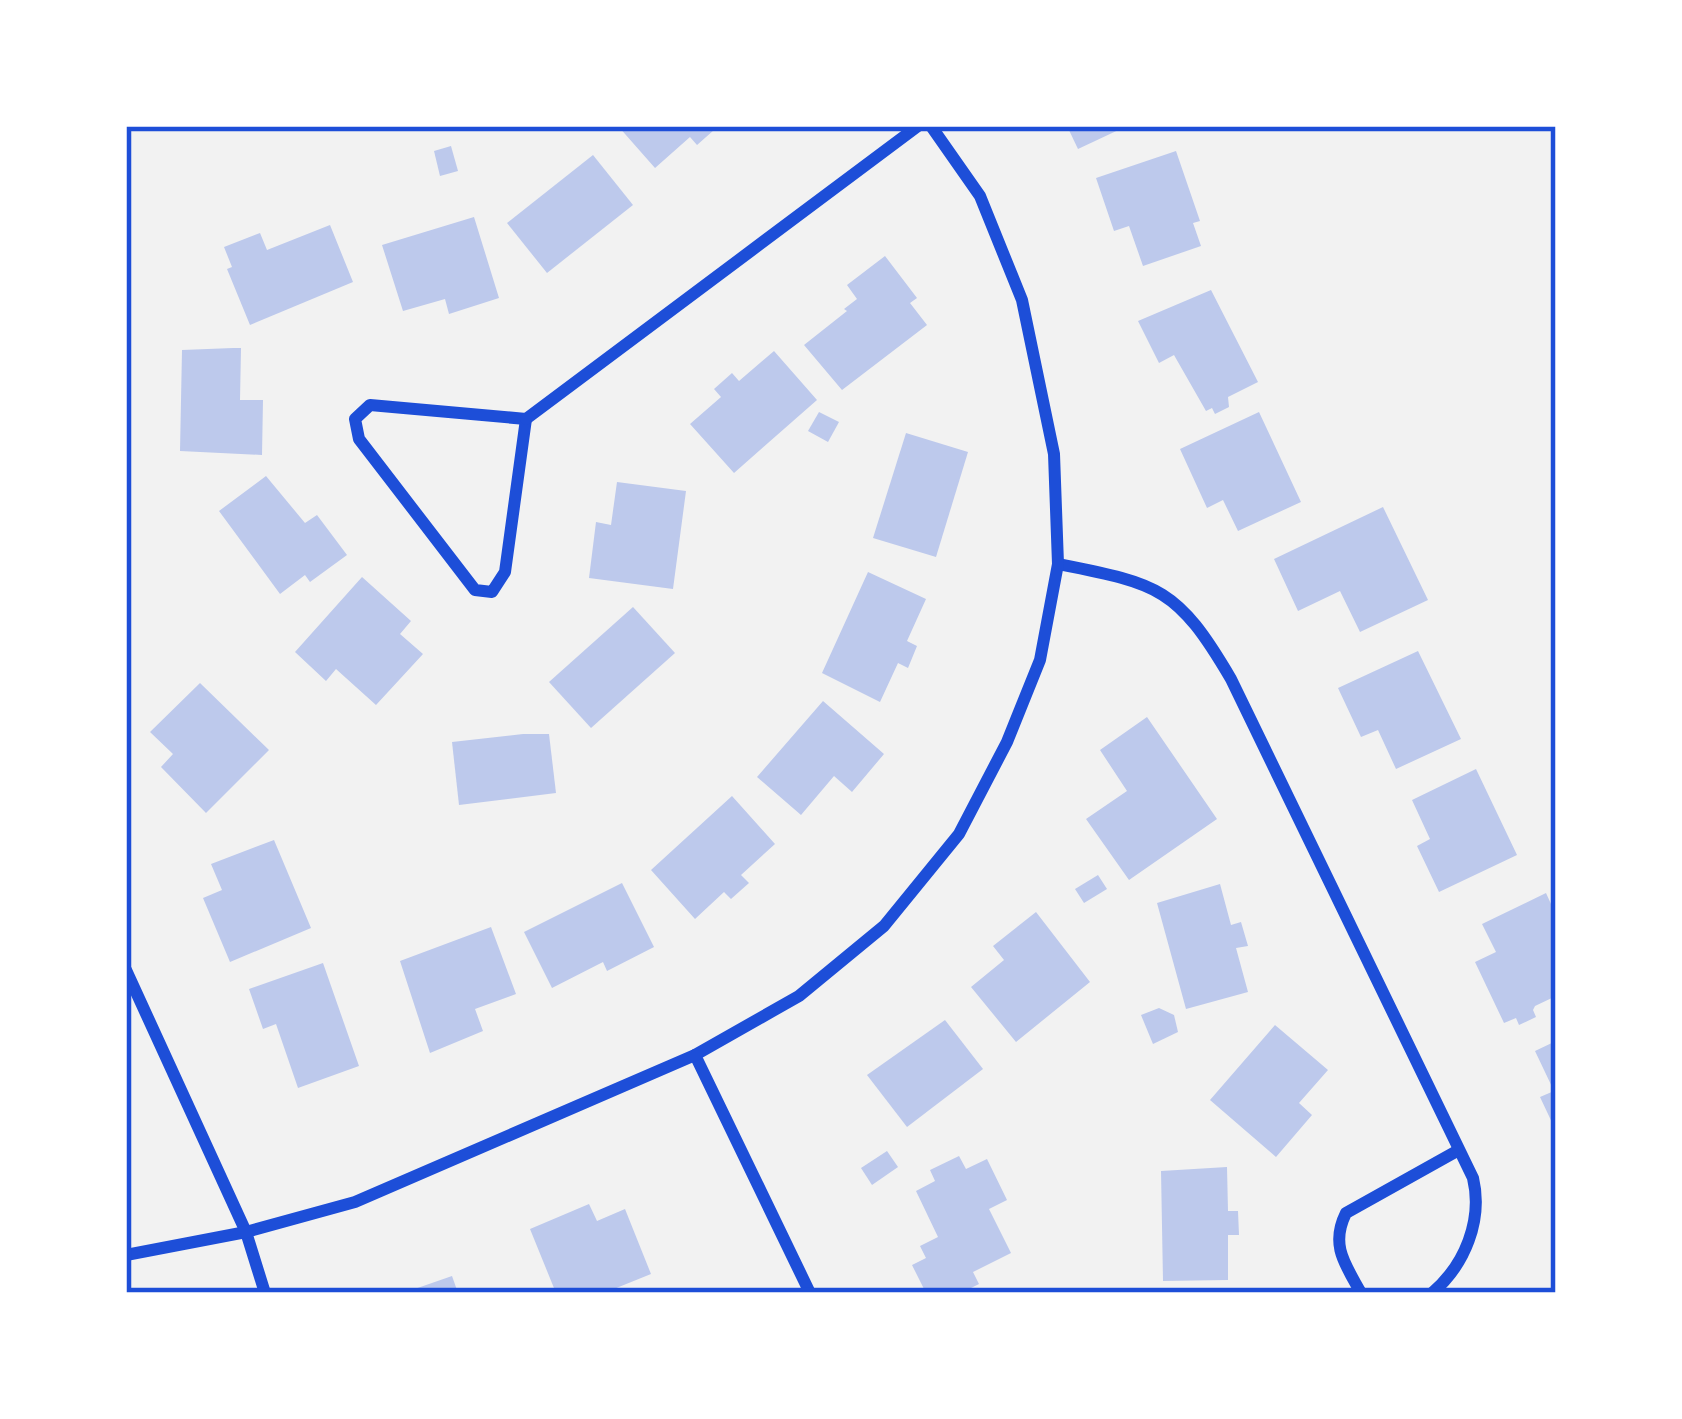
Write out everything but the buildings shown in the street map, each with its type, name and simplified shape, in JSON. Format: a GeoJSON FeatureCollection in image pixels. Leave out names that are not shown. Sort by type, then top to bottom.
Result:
{"type":"FeatureCollection","features":[{"type":"Feature","properties":{"kind":"street"},"geometry":{"type":"LineString","coordinates":[[526,419],[505,572],[492,592],[475,590],[359,439],[355,419],[370,405],[526,419],[917,126]]}},
{"type":"Feature","properties":{"kind":"street"},"geometry":{"type":"LineString","coordinates":[[126,1255],[246,1232],[355,1202],[695,1055],[799,996],[884,926],[959,834],[1007,742],[1040,660],[1058,563],[1054,454],[1022,300],[980,196],[931,126]]}},
{"type":"Feature","properties":{"kind":"street"},"geometry":{"type":"LineString","coordinates":[[1058,563],[1137,579],[1180,605],[1205,634],[1231,679],[1473,1178],[1479,1204],[1462,1257],[1449,1279],[1432,1293]]}},
{"type":"Feature","properties":{"kind":"street"},"geometry":{"type":"LineString","coordinates":[[126,970],[246,1232],[265,1293]]}},
{"type":"Feature","properties":{"kind":"street"},"geometry":{"type":"LineString","coordinates":[[695,1055],[810,1293]]}},
{"type":"Feature","properties":{"kind":"street"},"geometry":{"type":"LineString","coordinates":[[1360,1293],[1337,1248],[1337,1230],[1346,1213],[1457,1151]]}}]}
